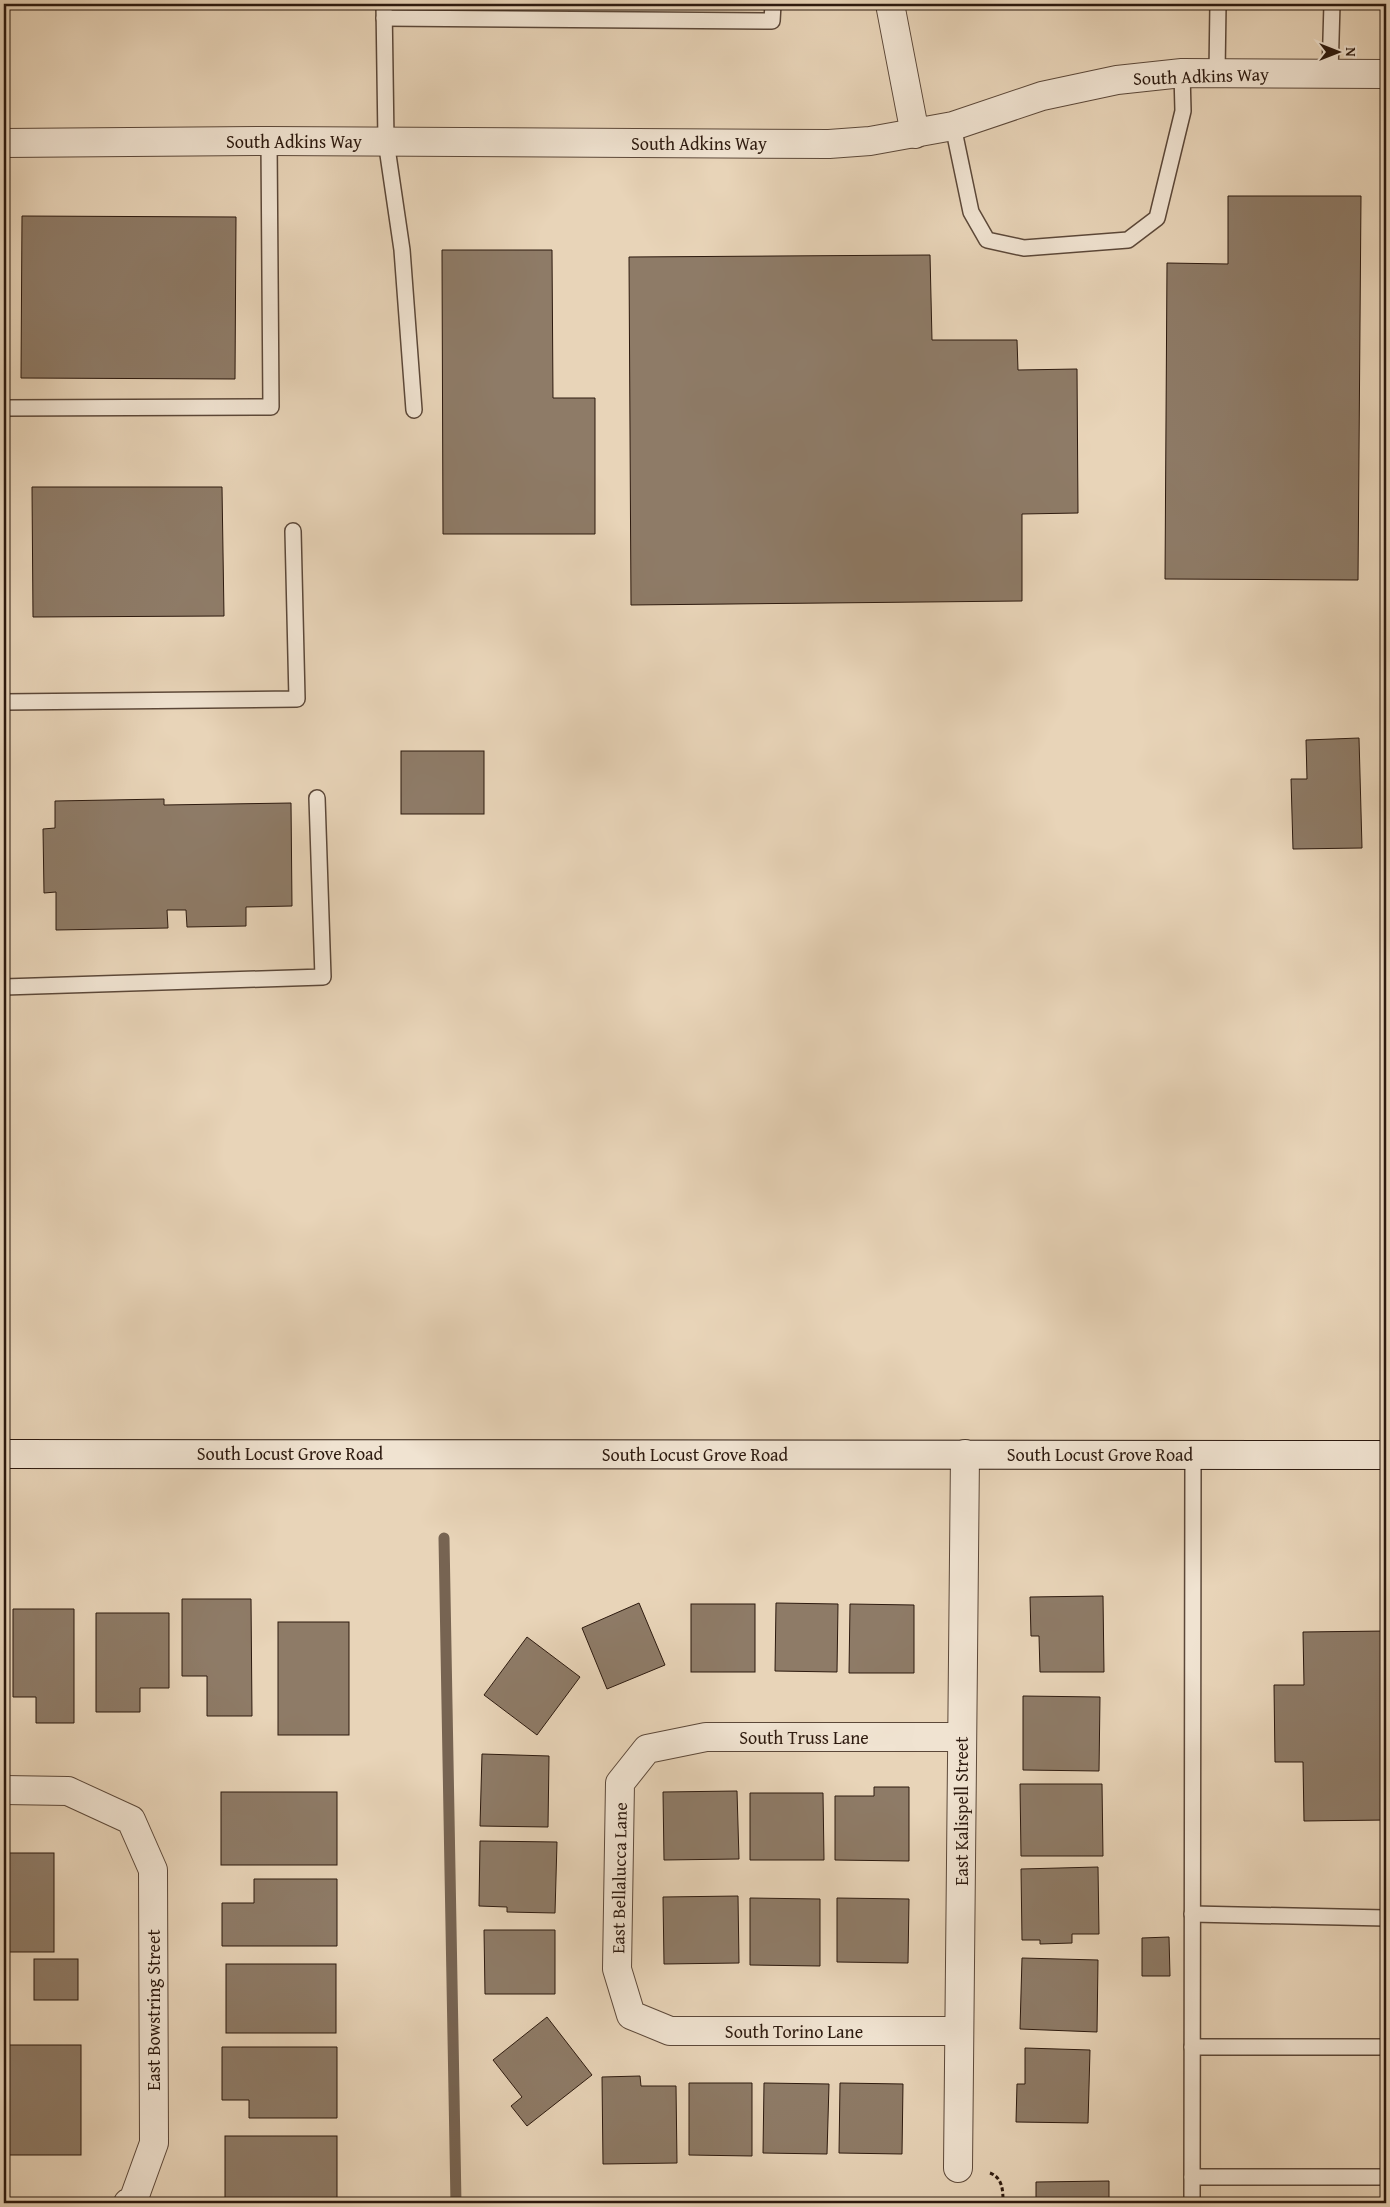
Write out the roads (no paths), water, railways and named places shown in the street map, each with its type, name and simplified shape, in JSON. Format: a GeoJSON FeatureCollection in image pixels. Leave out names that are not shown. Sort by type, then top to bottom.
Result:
{"type":"FeatureCollection","features":[{"type":"Feature","properties":{"kind":"street"},"geometry":{"type":"LineString","coordinates":[[890,4],[915,134]]}},
{"type":"Feature","properties":{"kind":"street","name":"South Adkins Way"},"geometry":{"type":"LineString","coordinates":[[4,143],[386,141],[828,144],[870,142],[954,126],[1042,96],[1116,80],[1182,73],[1386,74]]}},
{"type":"Feature","properties":{"kind":"street","name":"South Locust Grove Road"},"geometry":{"type":"LineString","coordinates":[[4,1454],[1386,1455]]}},
{"type":"Feature","properties":{"kind":"street","name":"East Kalispell Street"},"geometry":{"type":"LineString","coordinates":[[958,2168],[965,1454]]}},
{"type":"Feature","properties":{"kind":"street","name":"South Truss Lane"},"geometry":{"type":"LineString","coordinates":[[647,1749],[706,1738],[962,1738]]}},
{"type":"Feature","properties":{"kind":"street","name":"East Bellalucca Lane"},"geometry":{"type":"LineString","coordinates":[[631,2015],[617,1969],[620,1783],[647,1749]]}},
{"type":"Feature","properties":{"kind":"street","name":"East Bowstring Street"},"geometry":{"type":"LineString","coordinates":[[4,1790],[68,1791],[131,1820],[152,1870],[154,2143],[131,2202]]}},
{"type":"Feature","properties":{"kind":"street","name":"South Torino Lane"},"geometry":{"type":"LineString","coordinates":[[631,2015],[670,2031],[959,2031]]}},
{"type":"Feature","properties":{"kind":"lane"},"geometry":{"type":"LineString","coordinates":[[414,410],[402,250],[386,141],[384,11],[772,21],[773,4]]}},
{"type":"Feature","properties":{"kind":"lane"},"geometry":{"type":"LineString","coordinates":[[1216,73],[1218,4]]}},
{"type":"Feature","properties":{"kind":"lane"},"geometry":{"type":"LineString","coordinates":[[1330,73],[1332,4]]}},
{"type":"Feature","properties":{"kind":"lane"},"geometry":{"type":"LineString","coordinates":[[954,126],[971,212],[987,240],[1024,248],[1128,240],[1156,218],[1183,111],[1182,73]]}},
{"type":"Feature","properties":{"kind":"lane"},"geometry":{"type":"LineString","coordinates":[[4,408],[271,407],[269,141]]}},
{"type":"Feature","properties":{"kind":"lane"},"geometry":{"type":"LineString","coordinates":[[4,702],[298,699],[293,531]]}},
{"type":"Feature","properties":{"kind":"lane"},"geometry":{"type":"LineString","coordinates":[[4,987],[323,977],[318,798]]}},
{"type":"Feature","properties":{"kind":"lane"},"geometry":{"type":"LineString","coordinates":[[1192,2203],[1193,1455]]}},
{"type":"Feature","properties":{"kind":"lane"},"geometry":{"type":"LineString","coordinates":[[1192,1914],[1386,1918]]}},
{"type":"Feature","properties":{"kind":"lane"},"geometry":{"type":"LineString","coordinates":[[1192,2047],[1386,2047]]}},
{"type":"Feature","properties":{"kind":"lane"},"geometry":{"type":"LineString","coordinates":[[1192,2177],[1386,2177]]}},
{"type":"Feature","properties":{"kind":"waterway"},"geometry":{"type":"LineString","coordinates":[[444,1538],[456,2203]]}}]}
